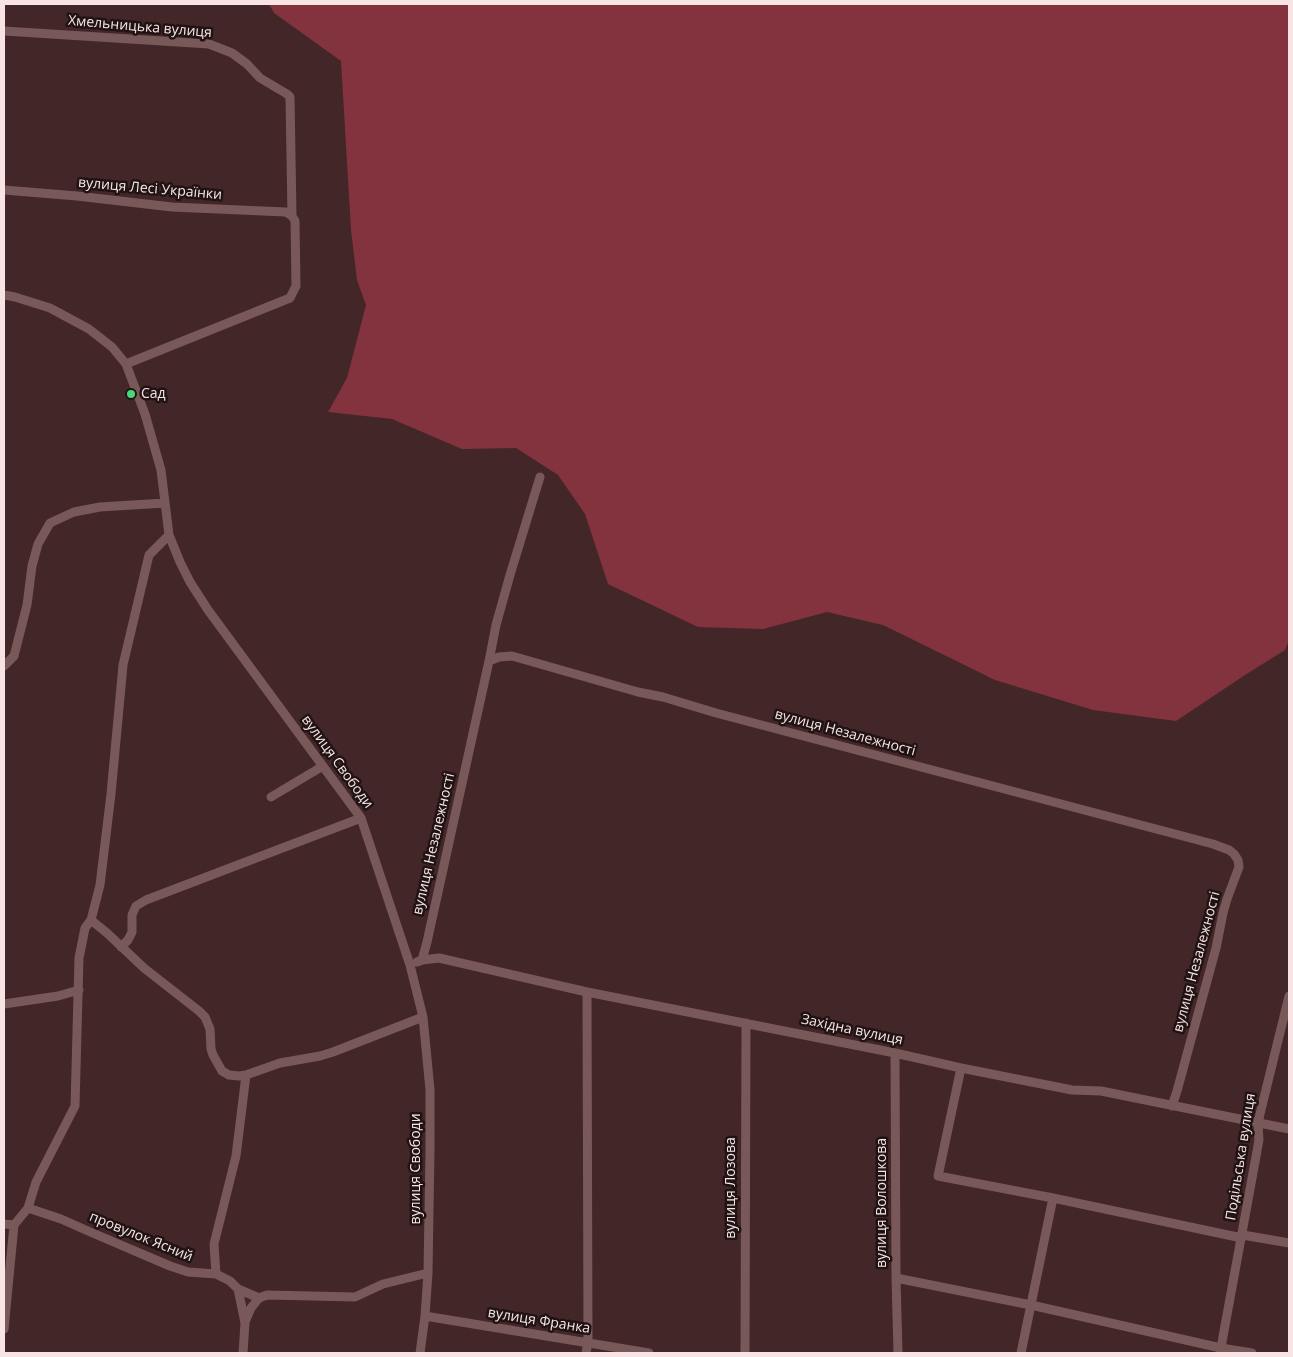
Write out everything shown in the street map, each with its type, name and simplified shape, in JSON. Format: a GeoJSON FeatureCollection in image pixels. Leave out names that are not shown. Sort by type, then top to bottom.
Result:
{"type":"FeatureCollection","features":[{"type":"Feature","properties":{"kind":"street","name":"Хмельницька вулиця"},"geometry":{"type":"LineString","coordinates":[[4,32],[208,44],[232,53],[247,64],[260,78],[287,94],[290,98],[292,216]]}},
{"type":"Feature","properties":{"kind":"street","name":"вулиця Лесі Українки"},"geometry":{"type":"LineString","coordinates":[[4,190],[172,207],[286,212],[292,216]]}},
{"type":"Feature","properties":{"kind":"street"},"geometry":{"type":"LineString","coordinates":[[126,364],[290,298],[296,286],[295,220],[292,216]]}},
{"type":"Feature","properties":{"kind":"street","name":"вулиця Свободи"},"geometry":{"type":"LineString","coordinates":[[4,296],[15,297],[50,308],[89,329],[112,347],[126,364],[146,414],[160,470],[169,535],[180,562],[208,610],[361,818],[410,965],[423,1018],[430,1090],[430,1150],[428,1273],[420,1353]]}},
{"type":"Feature","properties":{"kind":"street"},"geometry":{"type":"LineString","coordinates":[[489,662],[496,626],[540,477]]}},
{"type":"Feature","properties":{"kind":"street"},"geometry":{"type":"LineString","coordinates":[[4,666],[14,656],[26,605],[32,566],[38,544],[50,523],[74,512],[100,506],[164,503]]}},
{"type":"Feature","properties":{"kind":"street"},"geometry":{"type":"LineString","coordinates":[[4,1328],[14,1225],[28,1208],[36,1182],[75,1106],[79,958],[85,928],[91,920],[100,885],[123,665],[149,555],[169,535]]}},
{"type":"Feature","properties":{"kind":"street","name":"вулиця Незалежності"},"geometry":{"type":"LineString","coordinates":[[422,960],[489,662],[499,657],[512,656],[638,692],[663,697],[716,713],[1205,842],[1229,850],[1238,860],[1239,867],[1225,906],[1216,948],[1172,1106]]}},
{"type":"Feature","properties":{"kind":"street"},"geometry":{"type":"LineString","coordinates":[[271,797],[323,766]]}},
{"type":"Feature","properties":{"kind":"street"},"geometry":{"type":"LineString","coordinates":[[121,947],[128,940],[132,932],[132,915],[136,906],[146,900],[361,818]]}},
{"type":"Feature","properties":{"kind":"street"},"geometry":{"type":"LineString","coordinates":[[91,920],[144,968],[205,1017],[210,1029],[210,1044],[213,1055],[222,1071],[229,1075],[246,1075],[280,1064],[320,1056],[423,1018]]}},
{"type":"Feature","properties":{"kind":"street","name":"Західна вулиця"},"geometry":{"type":"LineString","coordinates":[[410,965],[422,960],[439,958],[587,992],[895,1053],[961,1068],[1072,1090],[1101,1091],[1289,1129]]}},
{"type":"Feature","properties":{"kind":"street"},"geometry":{"type":"LineString","coordinates":[[4,1004],[58,996],[79,990]]}},
{"type":"Feature","properties":{"kind":"street"},"geometry":{"type":"LineString","coordinates":[[586,1353],[588,1342],[587,992]]}},
{"type":"Feature","properties":{"kind":"street","name":"Подільська вулиця"},"geometry":{"type":"LineString","coordinates":[[1221,1351],[1259,1140],[1258,1124],[1289,996]]}},
{"type":"Feature","properties":{"kind":"street","name":"вулиця Лозова"},"geometry":{"type":"LineString","coordinates":[[745,1353],[746,1023]]}},
{"type":"Feature","properties":{"kind":"street","name":"вулиця Волошкова"},"geometry":{"type":"LineString","coordinates":[[895,1053],[898,1353]]}},
{"type":"Feature","properties":{"kind":"street"},"geometry":{"type":"LineString","coordinates":[[961,1068],[938,1176],[1242,1237]]}},
{"type":"Feature","properties":{"kind":"street"},"geometry":{"type":"LineString","coordinates":[[216,1274],[214,1244],[236,1156],[246,1075]]}},
{"type":"Feature","properties":{"kind":"street"},"geometry":{"type":"LineString","coordinates":[[1021,1353],[1053,1198]]}},
{"type":"Feature","properties":{"kind":"street","name":"провулок Ясний"},"geometry":{"type":"LineString","coordinates":[[28,1208],[56,1217],[170,1266],[188,1272],[216,1274],[230,1281],[238,1289],[259,1298]]}},
{"type":"Feature","properties":{"kind":"street"},"geometry":{"type":"LineString","coordinates":[[4,1224],[14,1225]]}},
{"type":"Feature","properties":{"kind":"street","name":"Подільська вулиця"},"geometry":{"type":"LineString","coordinates":[[1242,1237],[1289,1243]]}},
{"type":"Feature","properties":{"kind":"street"},"geometry":{"type":"LineString","coordinates":[[245,1324],[251,1308],[259,1298],[272,1294],[355,1298],[382,1284],[428,1273]]}},
{"type":"Feature","properties":{"kind":"street"},"geometry":{"type":"LineString","coordinates":[[896,1278],[1031,1305],[1221,1351],[1252,1353]]}},
{"type":"Feature","properties":{"kind":"street"},"geometry":{"type":"LineString","coordinates":[[238,1289],[245,1324],[243,1353]]}},
{"type":"Feature","properties":{"kind":"street","name":"вулиця Франка"},"geometry":{"type":"LineString","coordinates":[[425,1316],[649,1353]]}},
{"type":"Feature","properties":{"kind":"shaded area"},"geometry":{"type":"Polygon","coordinates":[[[269,4],[1289,4],[1289,640],[1285,650],[1176,721],[1093,710],[995,680],[883,625],[827,612],[763,629],[698,627],[608,584],[585,514],[558,475],[516,448],[462,449],[392,419],[328,412],[347,378],[366,305],[357,280],[351,230],[341,61],[274,13],[269,4]]]}},
{"type":"Feature","properties":{"kind":"place","name":"Сад"},"geometry":{"type":"Point","coordinates":[131,394]}}]}
